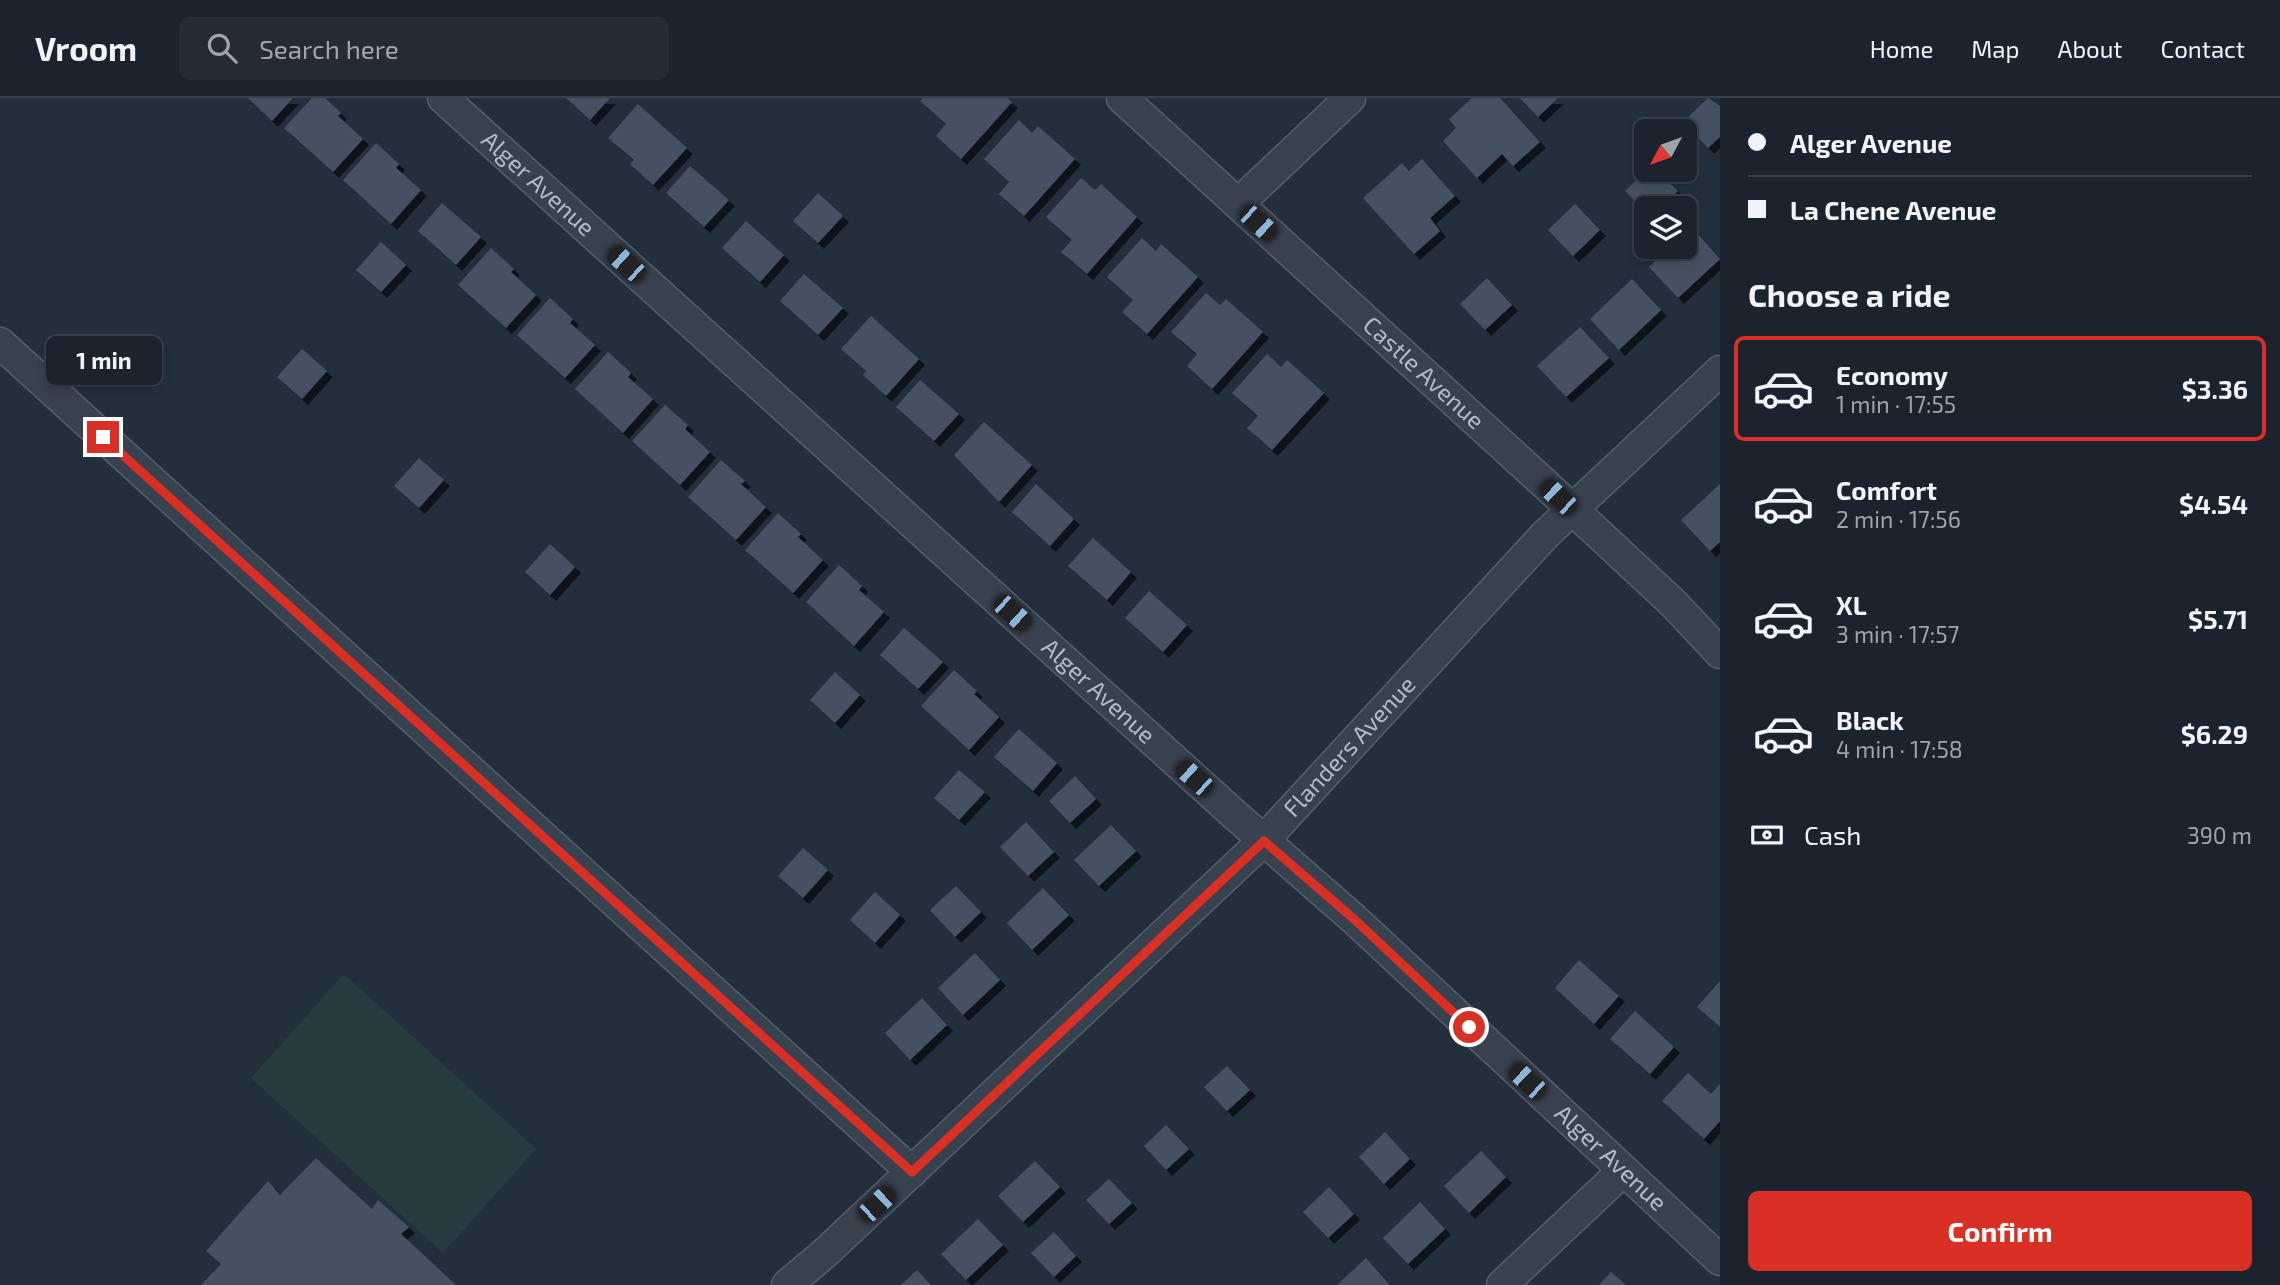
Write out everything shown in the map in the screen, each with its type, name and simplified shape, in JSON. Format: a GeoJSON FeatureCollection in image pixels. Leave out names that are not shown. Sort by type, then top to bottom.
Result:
{"type":"FeatureCollection","features":[{"type":"Feature","properties":{"kind":"street","name":"Alger Avenue"},"geometry":{"type":"LineString","coordinates":[[443,98],[1264,841],[1354,919],[1720,1259]]}},
{"type":"Feature","properties":{"kind":"street","name":"Castle Avenue"},"geometry":{"type":"LineString","coordinates":[[1122,98],[1673,603],[1720,653]]}},
{"type":"Feature","properties":{"kind":"street"},"geometry":{"type":"LineString","coordinates":[[1238,204],[1350,98]]}},
{"type":"Feature","properties":{"kind":"street"},"geometry":{"type":"LineString","coordinates":[[0,343],[912,1172]]}},
{"type":"Feature","properties":{"kind":"street","name":"Flanders Avenue"},"geometry":{"type":"LineString","coordinates":[[787,1285],[912,1172],[1264,841],[1571,509],[1720,371]]}},
{"type":"Feature","properties":{"kind":"street"},"geometry":{"type":"LineString","coordinates":[[1502,1285],[1623,1171]]}},
{"type":"Feature","properties":{"kind":"green space"},"geometry":{"type":"Polygon","coordinates":[[[344,974],[536,1149],[443,1253],[251,1078],[344,974]]]}},
{"type":"Feature","properties":{"kind":"building"},"geometry":{"type":"Polygon","coordinates":[[[248,98],[293,98],[272,121],[248,98]]]}},
{"type":"Feature","properties":{"kind":"building"},"geometry":{"type":"Polygon","coordinates":[[[312,98],[325,98],[341,113],[338,116],[363,139],[333,172],[284,128],[312,98]]]}},
{"type":"Feature","properties":{"kind":"building"},"geometry":{"type":"Polygon","coordinates":[[[566,98],[610,98],[590,120],[566,98]]]}},
{"type":"Feature","properties":{"kind":"building"},"geometry":{"type":"Polygon","coordinates":[[[923,98],[1007,98],[1012,102],[961,159],[936,136],[946,124],[920,101],[923,98]]]}},
{"type":"Feature","properties":{"kind":"building"},"geometry":{"type":"Polygon","coordinates":[[[1472,98],[1500,98],[1540,142],[1513,166],[1502,154],[1477,178],[1443,141],[1456,128],[1449,119],[1472,98]]]}},
{"type":"Feature","properties":{"kind":"building"},"geometry":{"type":"Polygon","coordinates":[[[1520,98],[1558,98],[1538,117],[1520,98]]]}},
{"type":"Feature","properties":{"kind":"building"},"geometry":{"type":"Polygon","coordinates":[[[1708,98],[1720,106],[1720,137],[1708,148],[1698,138],[1698,119],[1686,119],[1708,98]]]}},
{"type":"Feature","properties":{"kind":"building"},"geometry":{"type":"Polygon","coordinates":[[[638,104],[687,148],[653,185],[630,164],[634,160],[608,138],[638,104]]]}},
{"type":"Feature","properties":{"kind":"building"},"geometry":{"type":"Polygon","coordinates":[[[1019,120],[1032,133],[1038,126],[1075,159],[1024,216],[999,194],[1009,182],[984,159],[1019,120]]]}},
{"type":"Feature","properties":{"kind":"building"},"geometry":{"type":"Polygon","coordinates":[[[376,143],[399,164],[396,168],[421,190],[391,224],[343,180],[376,143]]]}},
{"type":"Feature","properties":{"kind":"building"},"geometry":{"type":"Polygon","coordinates":[[[1422,159],[1455,196],[1430,218],[1440,231],[1414,254],[1363,198],[1402,163],[1409,171],[1422,159]]]}},
{"type":"Feature","properties":{"kind":"building"},"geometry":{"type":"Polygon","coordinates":[[[690,166],[729,200],[704,227],[666,193],[690,166]]]}},
{"type":"Feature","properties":{"kind":"building"},"geometry":{"type":"Polygon","coordinates":[[[1081,178],[1095,190],[1101,184],[1137,217],[1087,274],[1061,252],[1072,240],[1046,217],[1081,178]]]}},
{"type":"Feature","properties":{"kind":"building"},"geometry":{"type":"Polygon","coordinates":[[[1634,182],[1669,182],[1678,191],[1673,196],[1634,196],[1634,200],[1625,191],[1634,182]]]}},
{"type":"Feature","properties":{"kind":"building"},"geometry":{"type":"Polygon","coordinates":[[[818,193],[843,216],[818,243],[793,221],[818,193]]]}},
{"type":"Feature","properties":{"kind":"building"},"geometry":{"type":"Polygon","coordinates":[[[442,203],[481,237],[456,265],[418,231],[442,203]]]}},
{"type":"Feature","properties":{"kind":"building"},"geometry":{"type":"Polygon","coordinates":[[[1575,204],[1600,230],[1573,256],[1548,230],[1575,204]]]}},
{"type":"Feature","properties":{"kind":"building"},"geometry":{"type":"Polygon","coordinates":[[[746,221],[784,255],[760,282],[722,248],[746,221]]]}},
{"type":"Feature","properties":{"kind":"building"},"geometry":{"type":"Polygon","coordinates":[[[1697,233],[1720,259],[1678,298],[1649,267],[1657,259],[1697,259],[1697,233]]]}},
{"type":"Feature","properties":{"kind":"building"},"geometry":{"type":"Polygon","coordinates":[[[1142,238],[1156,251],[1161,244],[1198,277],[1147,334],[1122,312],[1133,300],[1107,277],[1142,238]]]}},
{"type":"Feature","properties":{"kind":"building"},"geometry":{"type":"Polygon","coordinates":[[[381,242],[406,265],[381,292],[356,270],[381,242]]]}},
{"type":"Feature","properties":{"kind":"building"},"geometry":{"type":"Polygon","coordinates":[[[491,248],[514,269],[511,272],[536,295],[506,328],[458,285],[491,248]]]}},
{"type":"Feature","properties":{"kind":"building"},"geometry":{"type":"Polygon","coordinates":[[[804,274],[843,308],[818,335],[780,301],[804,274]]]}},
{"type":"Feature","properties":{"kind":"building"},"geometry":{"type":"Polygon","coordinates":[[[1487,278],[1512,305],[1485,330],[1460,304],[1487,278]]]}},
{"type":"Feature","properties":{"kind":"building"},"geometry":{"type":"Polygon","coordinates":[[[1632,279],[1661,310],[1619,350],[1590,319],[1632,279]]]}},
{"type":"Feature","properties":{"kind":"building"},"geometry":{"type":"Polygon","coordinates":[[[1206,293],[1220,305],[1226,299],[1263,332],[1212,389],[1187,366],[1197,354],[1171,332],[1206,293]]]}},
{"type":"Feature","properties":{"kind":"building"},"geometry":{"type":"Polygon","coordinates":[[[550,298],[573,319],[570,323],[595,345],[565,378],[517,335],[550,298]]]}},
{"type":"Feature","properties":{"kind":"building"},"geometry":{"type":"Polygon","coordinates":[[[871,316],[919,359],[886,396],[863,375],[866,371],[841,349],[871,316]]]}},
{"type":"Feature","properties":{"kind":"building"},"geometry":{"type":"Polygon","coordinates":[[[1580,327],[1609,358],[1566,397],[1537,366],[1580,327]]]}},
{"type":"Feature","properties":{"kind":"building"},"geometry":{"type":"Polygon","coordinates":[[[302,349],[327,371],[302,399],[277,377],[302,349]]]}},
{"type":"Feature","properties":{"kind":"building"},"geometry":{"type":"Polygon","coordinates":[[[608,352],[631,373],[628,377],[653,399],[623,433],[575,389],[608,352]]]}},
{"type":"Feature","properties":{"kind":"building"},"geometry":{"type":"Polygon","coordinates":[[[1267,354],[1281,367],[1287,360],[1324,393],[1272,450],[1247,428],[1258,416],[1232,393],[1267,354]]]}},
{"type":"Feature","properties":{"kind":"building"},"geometry":{"type":"Polygon","coordinates":[[[920,380],[959,414],[934,441],[896,407],[920,380]]]}},
{"type":"Feature","properties":{"kind":"building"},"geometry":{"type":"Polygon","coordinates":[[[665,405],[688,425],[685,429],[710,452],[680,485],[632,441],[665,405]]]}},
{"type":"Feature","properties":{"kind":"building"},"geometry":{"type":"Polygon","coordinates":[[[984,422],[1032,465],[999,502],[954,455],[984,422]]]}},
{"type":"Feature","properties":{"kind":"building"},"geometry":{"type":"Polygon","coordinates":[[[419,458],[444,480],[419,508],[394,486],[419,458]]]}},
{"type":"Feature","properties":{"kind":"building"},"geometry":{"type":"Polygon","coordinates":[[[721,460],[745,481],[741,484],[766,507],[736,540],[688,497],[721,460]]]}},
{"type":"Feature","properties":{"kind":"building"},"geometry":{"type":"Polygon","coordinates":[[[1036,484],[1074,519],[1050,546],[1012,512],[1036,484]]]}},
{"type":"Feature","properties":{"kind":"building"},"geometry":{"type":"Polygon","coordinates":[[[1720,484],[1720,542],[1710,551],[1681,520],[1720,484]]]}},
{"type":"Feature","properties":{"kind":"building"},"geometry":{"type":"Polygon","coordinates":[[[778,513],[801,534],[798,537],[823,560],[793,593],[745,550],[778,513]]]}},
{"type":"Feature","properties":{"kind":"building"},"geometry":{"type":"Polygon","coordinates":[[[1093,538],[1131,572],[1107,600],[1068,566],[1093,538]]]}},
{"type":"Feature","properties":{"kind":"building"},"geometry":{"type":"Polygon","coordinates":[[[550,544],[575,567],[550,595],[525,572],[550,544]]]}},
{"type":"Feature","properties":{"kind":"building"},"geometry":{"type":"Polygon","coordinates":[[[839,565],[862,586],[859,590],[884,612],[854,646],[806,602],[839,565]]]}},
{"type":"Feature","properties":{"kind":"building"},"geometry":{"type":"Polygon","coordinates":[[[1149,591],[1187,625],[1163,652],[1125,618],[1149,591]]]}},
{"type":"Feature","properties":{"kind":"building"},"geometry":{"type":"Polygon","coordinates":[[[904,628],[943,662],[918,689],[880,655],[904,628]]]}},
{"type":"Feature","properties":{"kind":"building"},"geometry":{"type":"Polygon","coordinates":[[[954,670],[977,691],[974,694],[999,717],[969,750],[921,706],[954,670]]]}},
{"type":"Feature","properties":{"kind":"building"},"geometry":{"type":"Polygon","coordinates":[[[835,672],[860,695],[835,723],[810,700],[835,672]]]}},
{"type":"Feature","properties":{"kind":"building"},"geometry":{"type":"Polygon","coordinates":[[[1019,729],[1057,763],[1033,791],[994,757],[1019,729]]]}},
{"type":"Feature","properties":{"kind":"building"},"geometry":{"type":"Polygon","coordinates":[[[959,770],[985,792],[959,820],[934,798],[959,770]]]}},
{"type":"Feature","properties":{"kind":"building"},"geometry":{"type":"Polygon","coordinates":[[[1075,776],[1096,799],[1070,823],[1049,801],[1075,776]]]}},
{"type":"Feature","properties":{"kind":"building"},"geometry":{"type":"Polygon","coordinates":[[[1026,822],[1054,852],[1028,876],[1000,847],[1026,822]]]}},
{"type":"Feature","properties":{"kind":"building"},"geometry":{"type":"Polygon","coordinates":[[[1111,825],[1136,851],[1099,886],[1074,860],[1111,825]]]}},
{"type":"Feature","properties":{"kind":"building"},"geometry":{"type":"Polygon","coordinates":[[[803,848],[828,870],[803,898],[778,876],[803,848]]]}},
{"type":"Feature","properties":{"kind":"building"},"geometry":{"type":"Polygon","coordinates":[[[956,886],[981,912],[955,937],[930,910],[956,886]]]}},
{"type":"Feature","properties":{"kind":"building"},"geometry":{"type":"Polygon","coordinates":[[[1043,888],[1069,915],[1032,950],[1007,923],[1043,888]]]}},
{"type":"Feature","properties":{"kind":"building"},"geometry":{"type":"Polygon","coordinates":[[[875,892],[900,915],[875,943],[850,920],[875,892]]]}},
{"type":"Feature","properties":{"kind":"building"},"geometry":{"type":"Polygon","coordinates":[[[975,953],[1000,980],[963,1015],[938,988],[975,953]]]}},
{"type":"Feature","properties":{"kind":"building"},"geometry":{"type":"Polygon","coordinates":[[[1579,960],[1619,996],[1594,1024],[1555,988],[1579,960]]]}},
{"type":"Feature","properties":{"kind":"building"},"geometry":{"type":"Polygon","coordinates":[[[1720,981],[1720,1027],[1697,1007],[1720,981]]]}},
{"type":"Feature","properties":{"kind":"building"},"geometry":{"type":"Polygon","coordinates":[[[922,998],[947,1025],[910,1060],[885,1033],[922,998]]]}},
{"type":"Feature","properties":{"kind":"building"},"geometry":{"type":"Polygon","coordinates":[[[1635,1011],[1674,1047],[1650,1074],[1610,1039],[1635,1011]]]}},
{"type":"Feature","properties":{"kind":"building"},"geometry":{"type":"Polygon","coordinates":[[[1227,1066],[1250,1090],[1227,1111],[1204,1087],[1227,1066]]]}},
{"type":"Feature","properties":{"kind":"building"},"geometry":{"type":"Polygon","coordinates":[[[1688,1073],[1711,1094],[1720,1084],[1720,1121],[1704,1139],[1662,1101],[1688,1073]]]}},
{"type":"Feature","properties":{"kind":"building"},"geometry":{"type":"Polygon","coordinates":[[[1166,1125],[1189,1149],[1166,1170],[1144,1146],[1166,1125]]]}},
{"type":"Feature","properties":{"kind":"building"},"geometry":{"type":"Polygon","coordinates":[[[1385,1132],[1410,1159],[1384,1184],[1359,1157],[1385,1132]]]}},
{"type":"Feature","properties":{"kind":"building"},"geometry":{"type":"Polygon","coordinates":[[[1481,1151],[1506,1177],[1469,1213],[1444,1186],[1481,1151]]]}},
{"type":"Feature","properties":{"kind":"building"},"geometry":{"type":"Polygon","coordinates":[[[316,1158],[372,1209],[378,1200],[409,1227],[401,1234],[456,1285],[201,1285],[221,1264],[206,1251],[268,1181],[280,1195],[316,1158]]]}},
{"type":"Feature","properties":{"kind":"building"},"geometry":{"type":"Polygon","coordinates":[[[1035,1161],[1060,1187],[1023,1222],[998,1196],[1035,1161]]]}},
{"type":"Feature","properties":{"kind":"building"},"geometry":{"type":"Polygon","coordinates":[[[1109,1179],[1132,1203],[1109,1224],[1086,1200],[1109,1179]]]}},
{"type":"Feature","properties":{"kind":"building"},"geometry":{"type":"Polygon","coordinates":[[[1329,1187],[1354,1214],[1328,1238],[1303,1212],[1329,1187]]]}},
{"type":"Feature","properties":{"kind":"building"},"geometry":{"type":"Polygon","coordinates":[[[1420,1202],[1445,1229],[1408,1264],[1383,1238],[1420,1202]]]}},
{"type":"Feature","properties":{"kind":"building"},"geometry":{"type":"Polygon","coordinates":[[[978,1219],[1003,1245],[966,1280],[941,1254],[978,1219]]]}},
{"type":"Feature","properties":{"kind":"building"},"geometry":{"type":"Polygon","coordinates":[[[1054,1232],[1076,1256],[1054,1277],[1031,1253],[1054,1232]]]}},
{"type":"Feature","properties":{"kind":"building"},"geometry":{"type":"Polygon","coordinates":[[[1366,1258],[1390,1285],[1337,1285],[1366,1258]]]}},
{"type":"Feature","properties":{"kind":"building"},"geometry":{"type":"Polygon","coordinates":[[[917,1270],[931,1285],[901,1285],[917,1270]]]}},
{"type":"Feature","properties":{"kind":"building"},"geometry":{"type":"Polygon","coordinates":[[[1611,1272],[1626,1285],[1599,1285],[1611,1272]]]}},
{"type":"Feature","properties":{"kind":"route"},"geometry":{"type":"LineString","coordinates":[[103,437],[912,1172],[1264,841],[1354,919],[1469,1027]]}}]}
